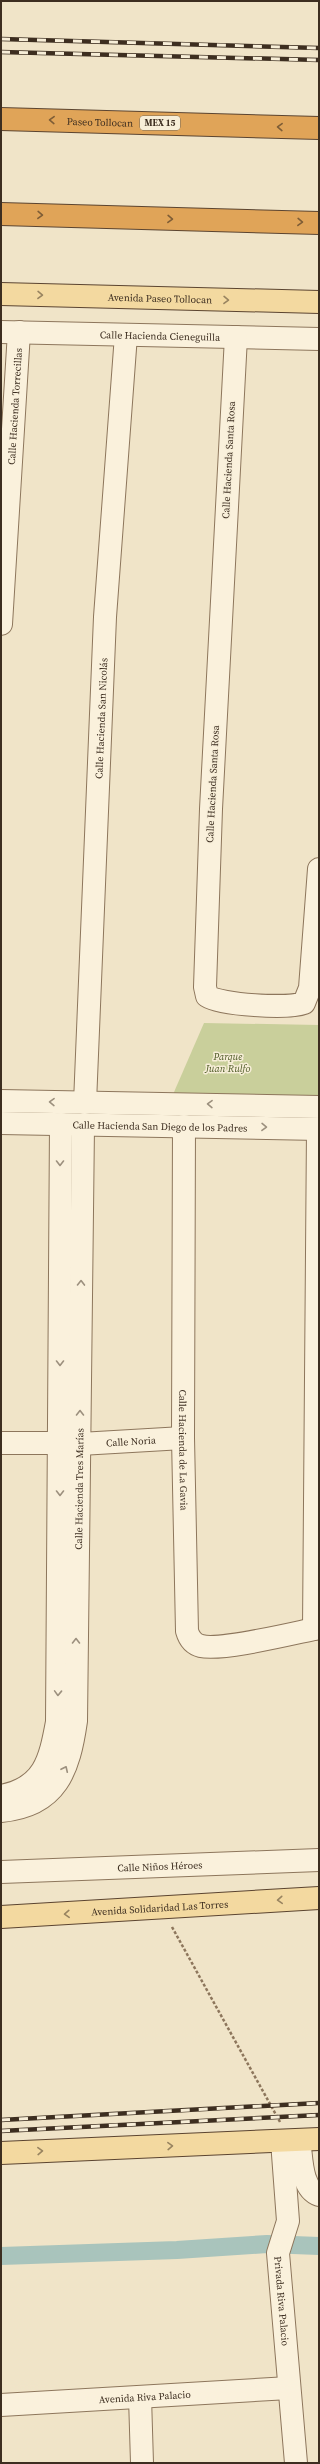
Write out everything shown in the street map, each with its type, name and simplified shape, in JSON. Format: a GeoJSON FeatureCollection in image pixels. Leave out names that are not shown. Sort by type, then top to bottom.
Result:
{"type":"FeatureCollection","features":[{"type":"Feature","properties":{"kind":"highway","name":"Paseo Tollocan"},"geometry":{"type":"LineString","coordinates":[[1,119],[319,128]]}},
{"type":"Feature","properties":{"kind":"highway"},"geometry":{"type":"LineString","coordinates":[[1,214],[319,223]]}},
{"type":"Feature","properties":{"kind":"main road","name":"Avenida Paseo Tollocan"},"geometry":{"type":"LineString","coordinates":[[1,294],[319,302]]}},
{"type":"Feature","properties":{"kind":"main road","name":"Avenida Solidaridad Las Torres"},"geometry":{"type":"LineString","coordinates":[[1,1917],[162,1909],[319,1898]]}},
{"type":"Feature","properties":{"kind":"main road"},"geometry":{"type":"LineString","coordinates":[[1,2153],[298,2140]]}},
{"type":"Feature","properties":{"kind":"street","name":"Calle Hacienda Cieneguilla"},"geometry":{"type":"LineString","coordinates":[[10,332],[319,339]]}},
{"type":"Feature","properties":{"kind":"street","name":"Calle Hacienda Torrecillas"},"geometry":{"type":"LineString","coordinates":[[1,624],[10,332]]}},
{"type":"Feature","properties":{"kind":"street","name":"Calle Hacienda San Nicolás"},"geometry":{"type":"LineString","coordinates":[[85,1103],[106,617],[126,335]]}},
{"type":"Feature","properties":{"kind":"street","name":"Calle Hacienda Santa Rosa"},"geometry":{"type":"LineString","coordinates":[[236,337],[211,809],[205,987],[207,996],[220,1001],[243,1003],[292,1006],[304,1003],[310,988],[319,869]]}},
{"type":"Feature","properties":{"kind":"street"},"geometry":{"type":"LineString","coordinates":[[1,1101],[319,1106]]}},
{"type":"Feature","properties":{"kind":"street"},"geometry":{"type":"LineString","coordinates":[[238,1105],[239,1127]]}},
{"type":"Feature","properties":{"kind":"street","name":"Calle Hacienda San Diego de los Padres"},"geometry":{"type":"LineString","coordinates":[[1,1123],[83,1126],[184,1126],[319,1129]]}},
{"type":"Feature","properties":{"kind":"street","name":"Calle Hacienda Tres Marías"},"geometry":{"type":"LineString","coordinates":[[1,1811],[25,1806],[38,1801],[45,1784],[57,1722],[69,1521],[70,1443],[70,1340],[61,1124]]}},
{"type":"Feature","properties":{"kind":"street","name":"Calle Hacienda Tres Marías"},"geometry":{"type":"LineString","coordinates":[[70,1340],[83,1126]]}},
{"type":"Feature","properties":{"kind":"street","name":"Calle Hacienda de La Gavia"},"geometry":{"type":"LineString","coordinates":[[184,1126],[182,1438],[185,1620],[189,1637],[199,1646],[219,1647],[317,1628]]}},
{"type":"Feature","properties":{"kind":"street"},"geometry":{"type":"LineString","coordinates":[[317,1628],[313,1606],[319,1129]]}},
{"type":"Feature","properties":{"kind":"street","name":"Calle Noria"},"geometry":{"type":"LineString","coordinates":[[1,1443],[70,1443],[182,1438]]}},
{"type":"Feature","properties":{"kind":"street"},"geometry":{"type":"LineString","coordinates":[[1,1796],[45,1784]]}},
{"type":"Feature","properties":{"kind":"street","name":"Calle Niños Héroes"},"geometry":{"type":"LineString","coordinates":[[1,1872],[319,1860]]}},
{"type":"Feature","properties":{"kind":"street"},"geometry":{"type":"LineString","coordinates":[[298,2140],[305,2179],[309,2187],[319,2195]]}},
{"type":"Feature","properties":{"kind":"street","name":"Privada Riva Palacio"},"geometry":{"type":"LineString","coordinates":[[296,2463],[278,2253],[288,2222],[298,2140]]}},
{"type":"Feature","properties":{"kind":"street","name":"Avenida Riva Palacio"},"geometry":{"type":"LineString","coordinates":[[1,2405],[289,2388]]}},
{"type":"Feature","properties":{"kind":"street"},"geometry":{"type":"LineString","coordinates":[[140,2397],[142,2463]]}},
{"type":"Feature","properties":{"kind":"path"},"geometry":{"type":"LineString","coordinates":[[162,1909],[298,2140]]}},
{"type":"Feature","properties":{"kind":"green space","name":"Parque Juan Rulfo"},"geometry":{"type":"Polygon","coordinates":[[[204,1023],[319,1025],[319,1098],[171,1099],[204,1023]]]}},
{"type":"Feature","properties":{"kind":"waterway"},"geometry":{"type":"LineString","coordinates":[[1,2256],[177,2250],[267,2244],[319,2246]]}},
{"type":"Feature","properties":{"kind":"railway"},"geometry":{"type":"LineString","coordinates":[[1,39],[319,48]]}},
{"type":"Feature","properties":{"kind":"railway"},"geometry":{"type":"LineString","coordinates":[[1,52],[319,60]]}},
{"type":"Feature","properties":{"kind":"railway"},"geometry":{"type":"LineString","coordinates":[[1,2120],[319,2103]]}},
{"type":"Feature","properties":{"kind":"railway"},"geometry":{"type":"LineString","coordinates":[[1,2131],[319,2115]]}}]}
